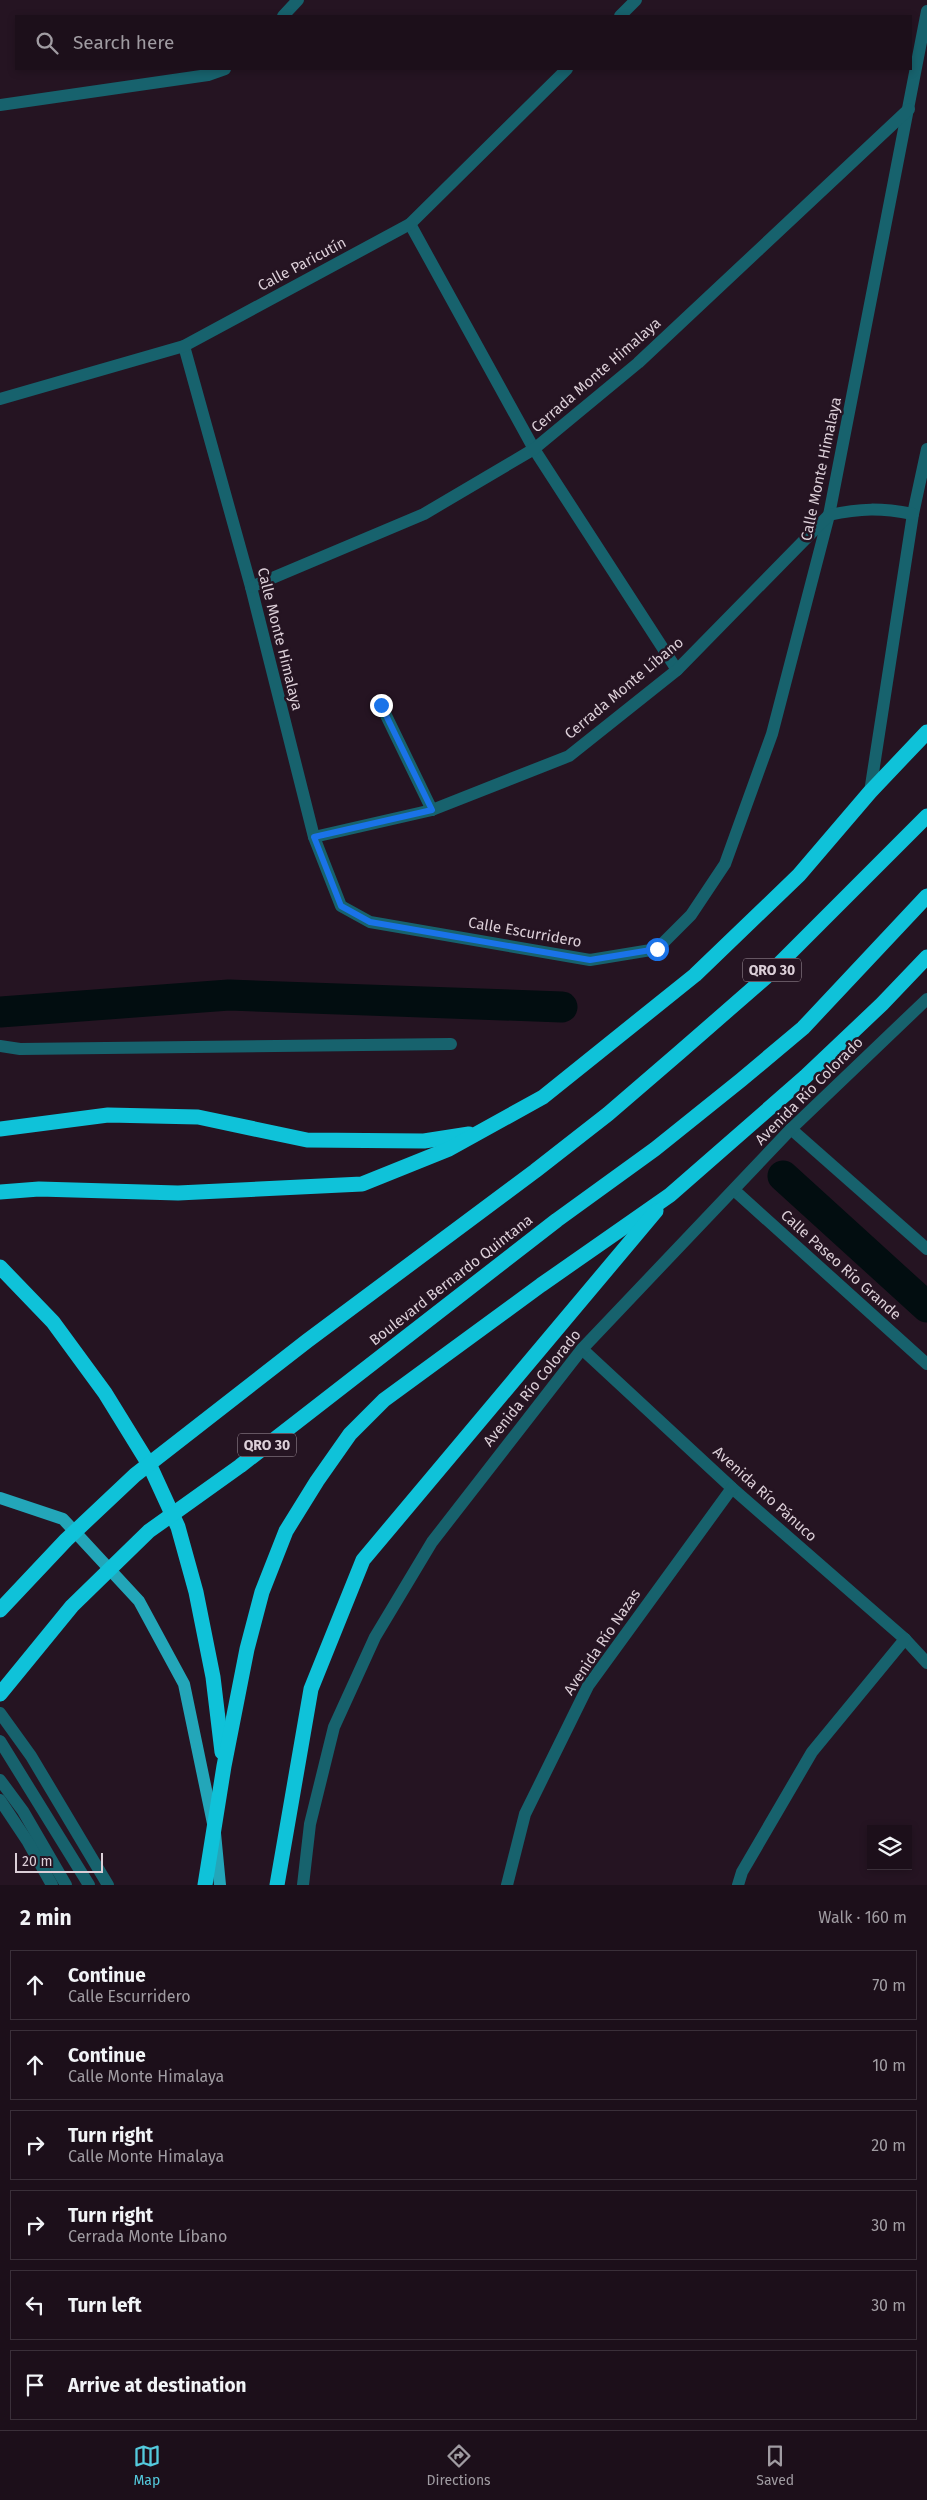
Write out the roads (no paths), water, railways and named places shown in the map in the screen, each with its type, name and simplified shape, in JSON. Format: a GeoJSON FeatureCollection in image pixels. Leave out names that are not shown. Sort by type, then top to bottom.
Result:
{"type":"FeatureCollection","features":[{"type":"Feature","properties":{"kind":"highway"},"geometry":{"type":"LineString","coordinates":[[0,1192],[39,1189],[178,1193],[362,1184],[449,1149],[543,1097],[695,975],[799,875],[870,792],[927,732]]}},
{"type":"Feature","properties":{"kind":"highway","name":"QRO 30"},"geometry":{"type":"LineString","coordinates":[[0,1610],[66,1540],[134,1475],[307,1341],[542,1165],[673,1058],[766,977],[927,816]]}},
{"type":"Feature","properties":{"kind":"highway","name":"Boulevard Bernardo Quintana"},"geometry":{"type":"LineString","coordinates":[[0,1694],[72,1606],[150,1531],[240,1466],[557,1220],[655,1149],[741,1080],[803,1028],[927,896]]}},
{"type":"Feature","properties":{"kind":"highway"},"geometry":{"type":"LineString","coordinates":[[205,1885],[215,1833],[224,1766],[247,1649],[262,1592],[286,1531],[316,1481],[350,1434],[384,1400],[541,1285],[670,1195],[805,1077],[882,1004],[927,957]]}},
{"type":"Feature","properties":{"kind":"highway"},"geometry":{"type":"LineString","coordinates":[[0,1129],[108,1116],[198,1118],[307,1140],[424,1142],[480,1132]]}},
{"type":"Feature","properties":{"kind":"highway"},"geometry":{"type":"LineString","coordinates":[[277,1885],[310,1688],[363,1560],[670,1195]]}},
{"type":"Feature","properties":{"kind":"highway"},"geometry":{"type":"LineString","coordinates":[[0,1267],[53,1322],[104,1392],[150,1466],[178,1527],[196,1592],[213,1677],[224,1766]]}},
{"type":"Feature","properties":{"kind":"main road"},"geometry":{"type":"LineString","coordinates":[[0,1498],[62,1519],[139,1601],[184,1684],[215,1833],[220,1885]]}},
{"type":"Feature","properties":{"kind":"street"},"geometry":{"type":"LineString","coordinates":[[284,15],[298,0]]}},
{"type":"Feature","properties":{"kind":"street"},"geometry":{"type":"LineString","coordinates":[[621,15],[636,0]]}},
{"type":"Feature","properties":{"kind":"street","name":"Calle Monte Himalaya"},"geometry":{"type":"LineString","coordinates":[[690,915],[725,864],[772,734],[829,515],[927,11]]}},
{"type":"Feature","properties":{"kind":"street"},"geometry":{"type":"LineString","coordinates":[[0,105],[208,75],[222,70]]}},
{"type":"Feature","properties":{"kind":"street","name":"Calle Paricutín"},"geometry":{"type":"LineString","coordinates":[[0,400],[184,346],[410,224],[566,70]]}},
{"type":"Feature","properties":{"kind":"street","name":"Cerrada Monte Himalaya"},"geometry":{"type":"LineString","coordinates":[[251,587],[424,514],[534,449],[638,363],[909,109]]}},
{"type":"Feature","properties":{"kind":"street"},"geometry":{"type":"LineString","coordinates":[[410,224],[534,449],[677,670]]}},
{"type":"Feature","properties":{"kind":"street","name":"Calle Monte Himalaya"},"geometry":{"type":"LineString","coordinates":[[184,346],[251,587],[314,837],[341,906],[370,922]]}},
{"type":"Feature","properties":{"kind":"street"},"geometry":{"type":"LineString","coordinates":[[870,792],[913,514],[927,449]]}},
{"type":"Feature","properties":{"kind":"street"},"geometry":{"type":"LineString","coordinates":[[829,515],[856,509],[880,508],[913,514]]}},
{"type":"Feature","properties":{"kind":"street","name":"Cerrada Monte Líbano"},"geometry":{"type":"LineString","coordinates":[[314,837],[432,810],[569,756],[677,670],[829,515]]}},
{"type":"Feature","properties":{"kind":"street"},"geometry":{"type":"LineString","coordinates":[[381,705],[432,810]]}},
{"type":"Feature","properties":{"kind":"street","name":"Calle Escurridero"},"geometry":{"type":"LineString","coordinates":[[370,922],[590,960],[657,949],[690,915]]}},
{"type":"Feature","properties":{"kind":"street","name":"Avenida Río Colorado"},"geometry":{"type":"LineString","coordinates":[[303,1885],[310,1824],[334,1728],[375,1637],[432,1542],[582,1349],[791,1129],[927,999]]}},
{"type":"Feature","properties":{"kind":"street"},"geometry":{"type":"LineString","coordinates":[[0,1046],[20,1049],[150,1049],[451,1044]]}},
{"type":"Feature","properties":{"kind":"street"},"geometry":{"type":"LineString","coordinates":[[791,1129],[927,1249]]}},
{"type":"Feature","properties":{"kind":"street","name":"Calle Paseo Río Grande"},"geometry":{"type":"LineString","coordinates":[[734,1190],[927,1364]]}},
{"type":"Feature","properties":{"kind":"street","name":"Avenida Río Pánuco"},"geometry":{"type":"LineString","coordinates":[[582,1349],[732,1488],[905,1639],[927,1663]]}},
{"type":"Feature","properties":{"kind":"street","name":"Avenida Río Nazas"},"geometry":{"type":"LineString","coordinates":[[507,1885],[525,1814],[588,1686],[732,1488]]}},
{"type":"Feature","properties":{"kind":"street"},"geometry":{"type":"LineString","coordinates":[[738,1885],[742,1872],[812,1752],[905,1639]]}},
{"type":"Feature","properties":{"kind":"street"},"geometry":{"type":"LineString","coordinates":[[0,1713],[31,1756],[108,1885]]}},
{"type":"Feature","properties":{"kind":"street"},"geometry":{"type":"LineString","coordinates":[[0,1741],[89,1885]]}},
{"type":"Feature","properties":{"kind":"street"},"geometry":{"type":"LineString","coordinates":[[0,1780],[22,1811],[66,1885]]}},
{"type":"Feature","properties":{"kind":"street"},"geometry":{"type":"LineString","coordinates":[[0,1800],[28,1842],[52,1885]]}},
{"type":"Feature","properties":{"kind":"waterway"},"geometry":{"type":"LineString","coordinates":[[0,1012],[229,995],[562,1007]]}},
{"type":"Feature","properties":{"kind":"waterway"},"geometry":{"type":"LineString","coordinates":[[783,1176],[927,1307]]}}]}
